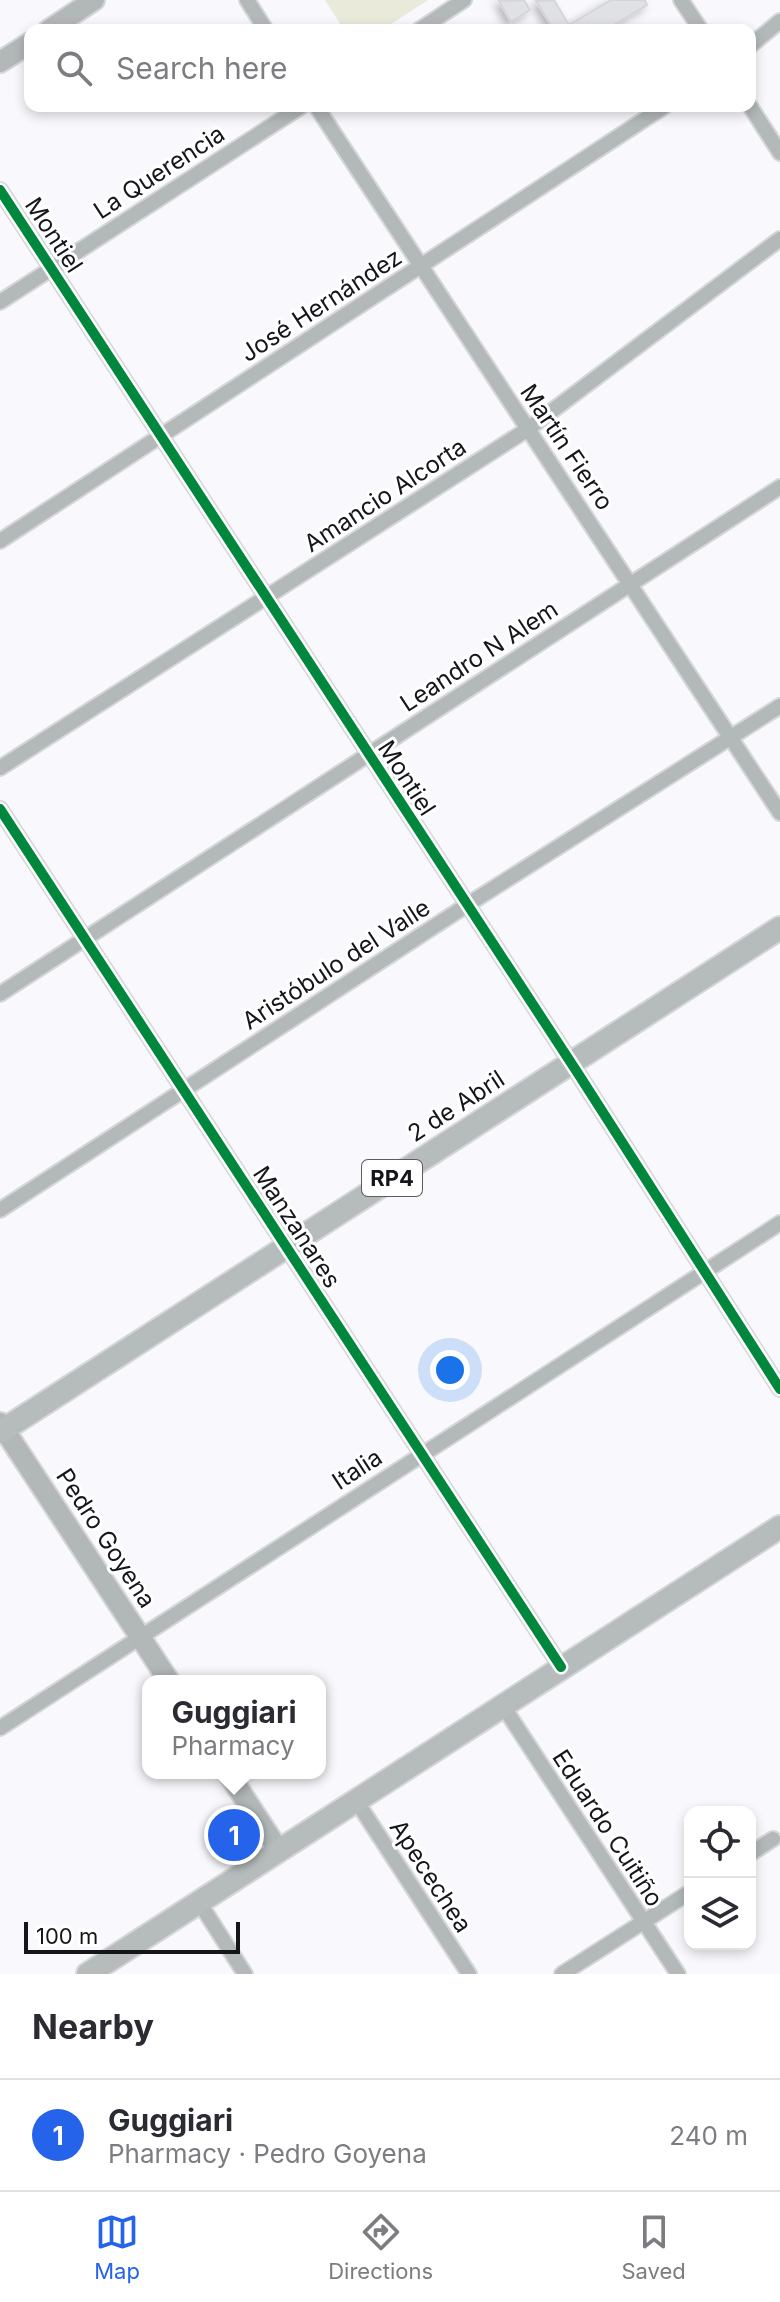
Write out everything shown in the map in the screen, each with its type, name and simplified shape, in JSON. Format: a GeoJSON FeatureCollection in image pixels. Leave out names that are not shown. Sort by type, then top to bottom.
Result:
{"type":"FeatureCollection","features":[{"type":"Feature","properties":{"kind":"main road","name":"2 de Abril"},"geometry":{"type":"LineString","coordinates":[[1,1428],[780,928]]}},
{"type":"Feature","properties":{"kind":"main road"},"geometry":{"type":"LineString","coordinates":[[88,1974],[780,1527]]}},
{"type":"Feature","properties":{"kind":"street"},"geometry":{"type":"LineString","coordinates":[[58,24],[94,0]]}},
{"type":"Feature","properties":{"kind":"street"},"geometry":{"type":"LineString","coordinates":[[247,0],[262,24]]}},
{"type":"Feature","properties":{"kind":"street"},"geometry":{"type":"LineString","coordinates":[[428,24],[464,0]]}},
{"type":"Feature","properties":{"kind":"street"},"geometry":{"type":"LineString","coordinates":[[681,0],[697,24]]}},
{"type":"Feature","properties":{"kind":"street"},"geometry":{"type":"LineString","coordinates":[[756,41],[780,21]]}},
{"type":"Feature","properties":{"kind":"street"},"geometry":{"type":"LineString","coordinates":[[0,62],[24,47]]}},
{"type":"Feature","properties":{"kind":"street","name":"La Querencia"},"geometry":{"type":"LineString","coordinates":[[0,302],[293,112]]}},
{"type":"Feature","properties":{"kind":"street","name":"Martín Fierro"},"geometry":{"type":"LineString","coordinates":[[320,112],[780,813]]}},
{"type":"Feature","properties":{"kind":"street","name":"José Hernández"},"geometry":{"type":"LineString","coordinates":[[0,541],[656,112]]}},
{"type":"Feature","properties":{"kind":"street"},"geometry":{"type":"LineString","coordinates":[[754,112],[780,153]]}},
{"type":"Feature","properties":{"kind":"street","name":"Montiel"},"geometry":{"type":"LineString","coordinates":[[0,190],[706,1270],[780,1389]]}},
{"type":"Feature","properties":{"kind":"street","name":"Amancio Alcorta"},"geometry":{"type":"LineString","coordinates":[[0,768],[528,429],[780,239]]}},
{"type":"Feature","properties":{"kind":"street","name":"Leandro N Alem"},"geometry":{"type":"LineString","coordinates":[[0,994],[780,487]]}},
{"type":"Feature","properties":{"kind":"street","name":"Aristóbulo del Valle"},"geometry":{"type":"LineString","coordinates":[[0,1210],[467,905],[780,706]]}},
{"type":"Feature","properties":{"kind":"street","name":"Manzanares"},"geometry":{"type":"LineString","coordinates":[[0,809],[561,1667]]}},
{"type":"Feature","properties":{"kind":"street","name":"Italia"},"geometry":{"type":"LineString","coordinates":[[0,1728],[780,1223]]}},
{"type":"Feature","properties":{"kind":"street","name":"Pedro Goyena"},"geometry":{"type":"LineString","coordinates":[[1,1428],[165,1675]]}},
{"type":"Feature","properties":{"kind":"street","name":"Eduardo Cuitiño"},"geometry":{"type":"LineString","coordinates":[[503,1706],[678,1974]]}},
{"type":"Feature","properties":{"kind":"street"},"geometry":{"type":"LineString","coordinates":[[232,1779],[279,1851]]}},
{"type":"Feature","properties":{"kind":"street","name":"Apecechea"},"geometry":{"type":"LineString","coordinates":[[357,1802],[469,1974]]}},
{"type":"Feature","properties":{"kind":"street"},"geometry":{"type":"LineString","coordinates":[[756,1850],[773,1839]]}},
{"type":"Feature","properties":{"kind":"street"},"geometry":{"type":"LineString","coordinates":[[562,1974],[684,1896]]}},
{"type":"Feature","properties":{"kind":"street"},"geometry":{"type":"LineString","coordinates":[[199,1902],[245,1974]]}},
{"type":"Feature","properties":{"kind":"green space"},"geometry":{"type":"Polygon","coordinates":[[[325,0],[428,0],[391,24],[340,24],[325,0]]]}},
{"type":"Feature","properties":{"kind":"building"},"geometry":{"type":"Polygon","coordinates":[[[524,0],[530,10],[511,22],[499,1],[524,0]]]}},
{"type":"Feature","properties":{"kind":"building"},"geometry":{"type":"Polygon","coordinates":[[[554,0],[568,24],[550,24],[536,1],[554,0]]]}},
{"type":"Feature","properties":{"kind":"building"},"geometry":{"type":"Polygon","coordinates":[[[611,0],[645,0],[647,5],[615,24],[571,24],[611,0]]]}},
{"type":"Feature","properties":{"kind":"cycle path"},"geometry":{"type":"LineString","coordinates":[[0,190],[579,1075],[780,1389]]}},
{"type":"Feature","properties":{"kind":"cycle path"},"geometry":{"type":"LineString","coordinates":[[0,809],[561,1667]]}},
{"type":"Feature","properties":{"kind":"place","name":"Guggiari"},"geometry":{"type":"Point","coordinates":[234,1835]}}]}
